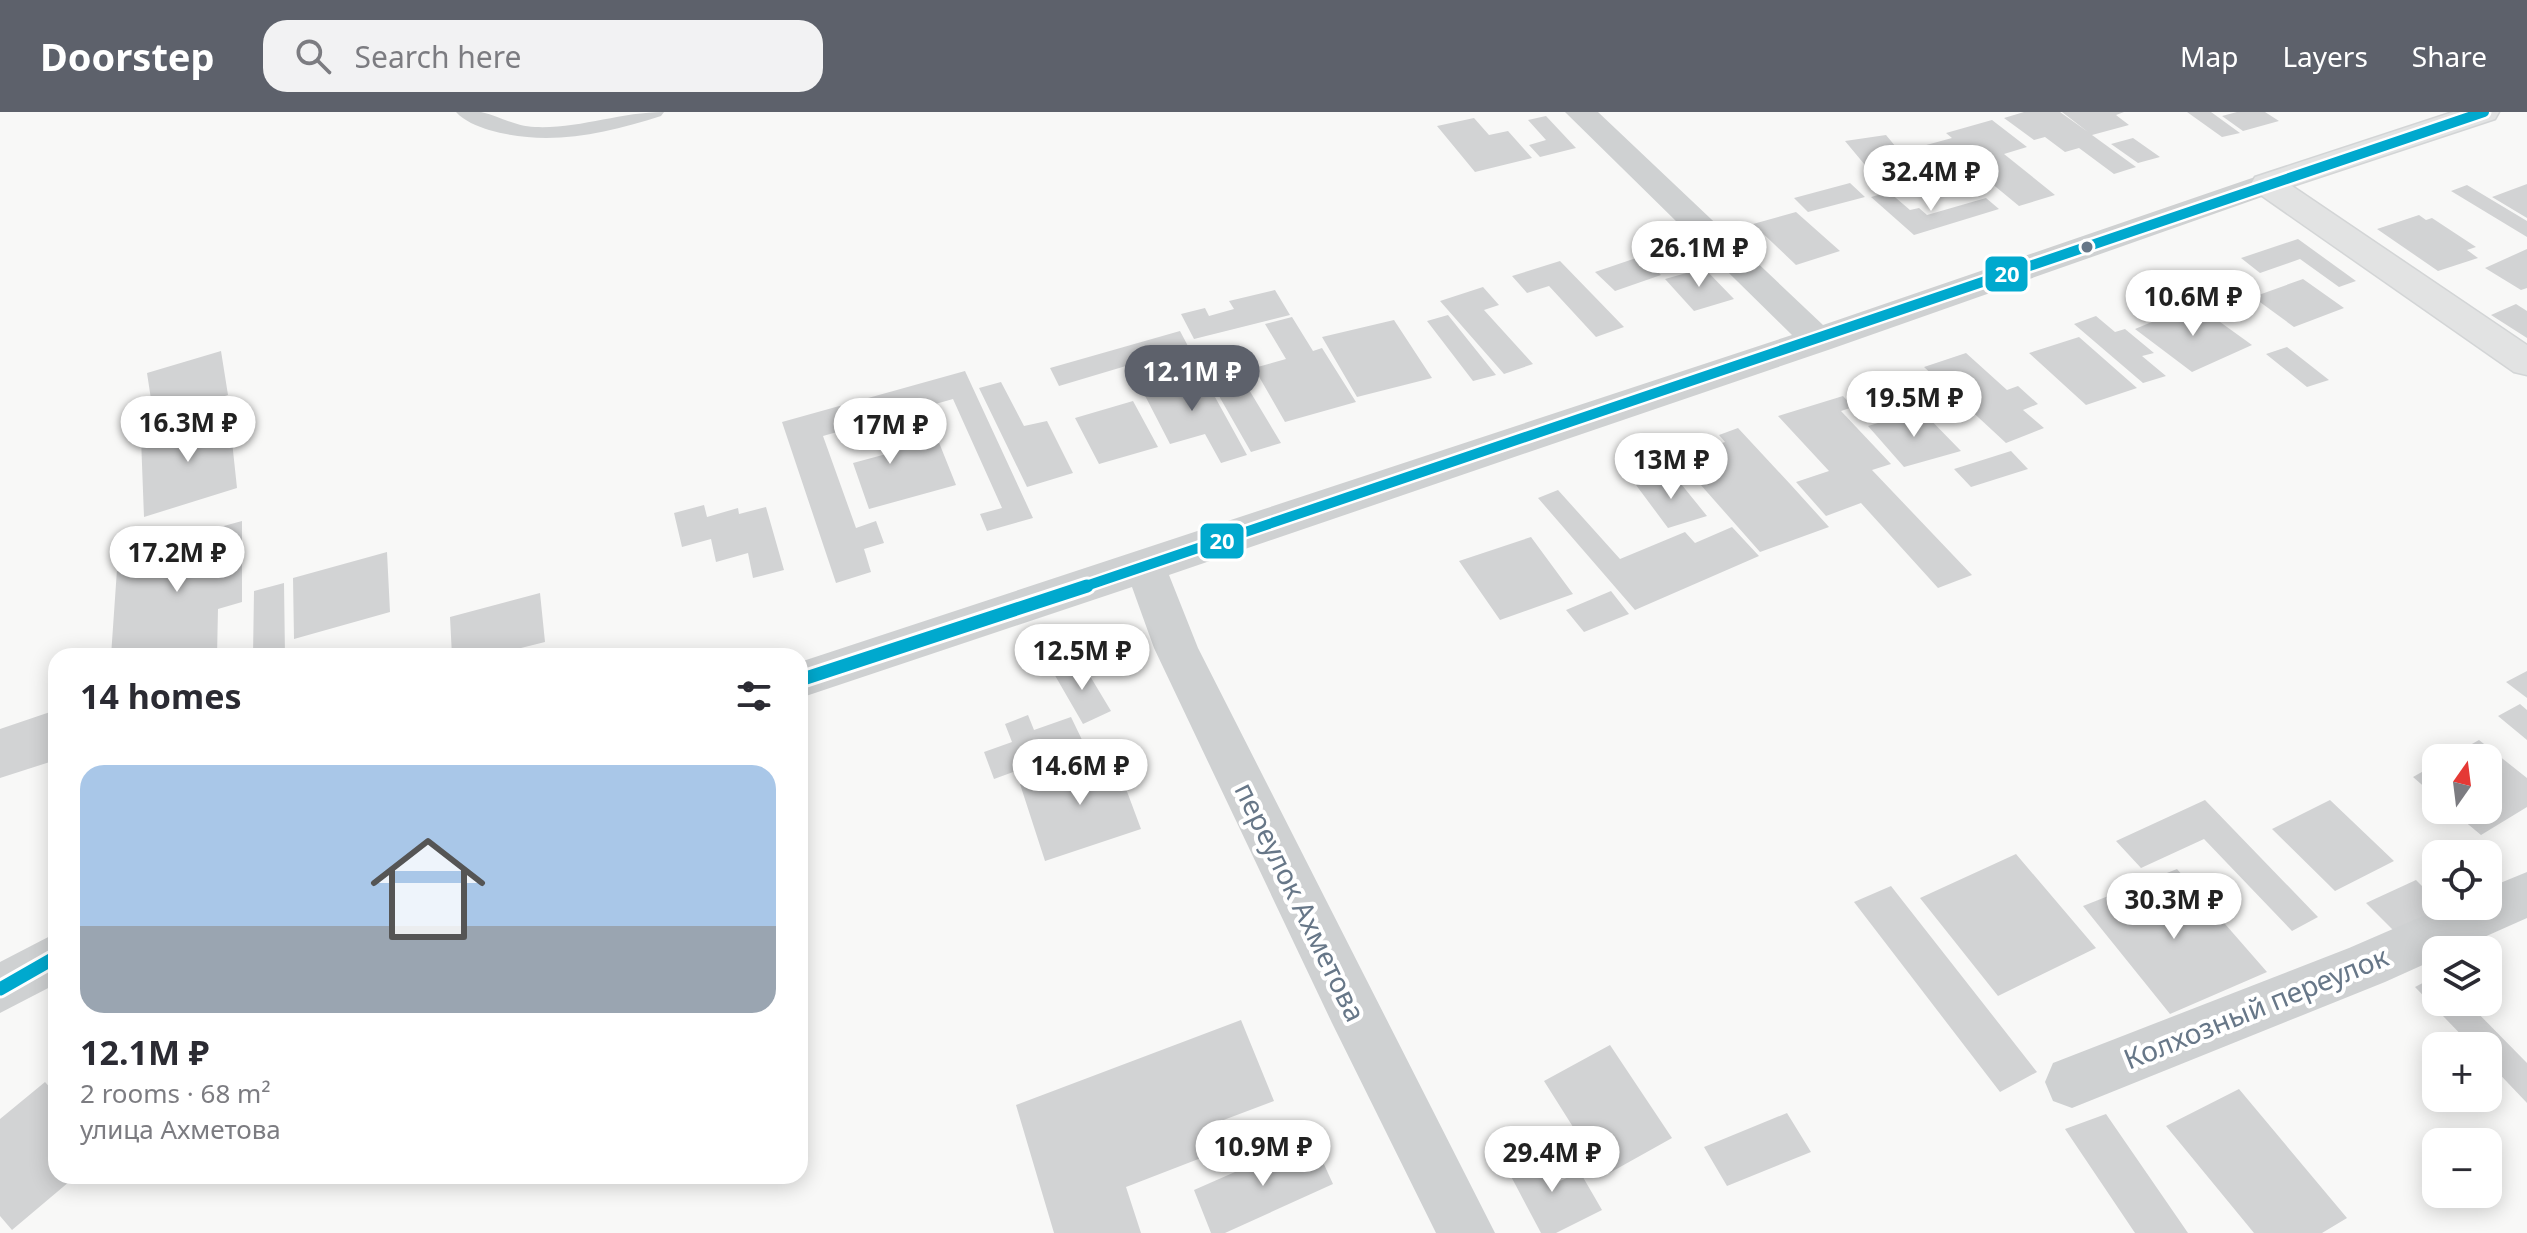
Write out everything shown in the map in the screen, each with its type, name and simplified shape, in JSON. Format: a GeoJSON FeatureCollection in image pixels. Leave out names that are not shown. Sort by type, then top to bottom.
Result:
{"type":"FeatureCollection","features":[{"type":"Feature","properties":{"kind":"street"},"geometry":{"type":"LineString","coordinates":[[1580,112],[1818,340]]}},
{"type":"Feature","properties":{"kind":"street"},"geometry":{"type":"LineString","coordinates":[[808,677],[1818,340],[2484,112]]}},
{"type":"Feature","properties":{"kind":"street"},"geometry":{"type":"LineString","coordinates":[[2267,184],[2527,363]]}},
{"type":"Feature","properties":{"kind":"street","name":"переулок Ахметова"},"geometry":{"type":"LineString","coordinates":[[1145,567],[1176,648],[1350,1006],[1466,1233]]}},
{"type":"Feature","properties":{"kind":"street","name":"Колхозный переулок"},"geometry":{"type":"LineString","coordinates":[[2072,1082],[2367,965],[2527,894]]}},
{"type":"Feature","properties":{"kind":"street"},"geometry":{"type":"LineString","coordinates":[[0,989],[48,962]]}},
{"type":"Feature","properties":{"kind":"lane"},"geometry":{"type":"LineString","coordinates":[[466,112],[479,120],[536,135],[610,126],[654,112]]}},
{"type":"Feature","properties":{"kind":"building"},"geometry":{"type":"Polygon","coordinates":[[[2024,112],[2060,112],[2088,132],[2062,112],[2124,112],[2116,115],[2129,125],[2092,135],[2136,167],[2114,174],[2079,148],[2065,152],[2045,137],[2034,140],[2004,118],[2024,112]]]}},
{"type":"Feature","properties":{"kind":"building"},"geometry":{"type":"Polygon","coordinates":[[[2187,112],[2211,112],[2240,133],[2222,137],[2187,112]]]}},
{"type":"Feature","properties":{"kind":"building"},"geometry":{"type":"Polygon","coordinates":[[[2237,112],[2265,112],[2279,121],[2243,131],[2222,116],[2237,112]]]}},
{"type":"Feature","properties":{"kind":"building"},"geometry":{"type":"Polygon","coordinates":[[[1546,116],[1576,148],[1540,157],[1529,145],[1546,140],[1528,120],[1546,116]]]}},
{"type":"Feature","properties":{"kind":"building"},"geometry":{"type":"Polygon","coordinates":[[[1474,118],[1489,135],[1508,131],[1532,158],[1475,172],[1437,126],[1474,118]]]}},
{"type":"Feature","properties":{"kind":"building"},"geometry":{"type":"Polygon","coordinates":[[[1992,120],[2027,147],[2004,154],[2055,195],[2019,206],[1962,159],[1975,156],[1966,149],[1933,158],[1919,147],[1952,138],[1946,133],[1992,120]]]}},
{"type":"Feature","properties":{"kind":"building"},"geometry":{"type":"Polygon","coordinates":[[[1886,135],[1911,165],[1870,171],[1845,141],[1886,135]]]}},
{"type":"Feature","properties":{"kind":"building"},"geometry":{"type":"Polygon","coordinates":[[[2133,138],[2160,157],[2138,163],[2111,144],[2133,138]]]}},
{"type":"Feature","properties":{"kind":"building"},"geometry":{"type":"Polygon","coordinates":[[[1850,183],[1865,197],[1808,212],[1794,198],[1850,183]]]}},
{"type":"Feature","properties":{"kind":"building"},"geometry":{"type":"Polygon","coordinates":[[[2527,184],[2527,218],[2492,197],[2527,184]]]}},
{"type":"Feature","properties":{"kind":"building"},"geometry":{"type":"Polygon","coordinates":[[[2467,185],[2527,221],[2527,237],[2451,191],[2467,185]]]}},
{"type":"Feature","properties":{"kind":"building"},"geometry":{"type":"Polygon","coordinates":[[[1889,192],[1910,210],[1919,208],[1927,215],[1986,198],[1999,209],[1914,235],[1871,197],[1889,192]]]}},
{"type":"Feature","properties":{"kind":"building"},"geometry":{"type":"Polygon","coordinates":[[[1796,212],[1840,251],[1796,265],[1753,224],[1796,212]]]}},
{"type":"Feature","properties":{"kind":"building"},"geometry":{"type":"Polygon","coordinates":[[[2419,215],[2426,220],[2432,218],[2476,247],[2467,250],[2478,258],[2438,271],[2377,229],[2419,215]]]}},
{"type":"Feature","properties":{"kind":"building"},"geometry":{"type":"Polygon","coordinates":[[[2298,239],[2356,281],[2339,287],[2300,259],[2260,273],[2241,258],[2298,239]]]}},
{"type":"Feature","properties":{"kind":"building"},"geometry":{"type":"Polygon","coordinates":[[[2527,249],[2527,288],[2521,290],[2485,268],[2527,249]]]}},
{"type":"Feature","properties":{"kind":"building"},"geometry":{"type":"Polygon","coordinates":[[[1642,256],[1661,275],[1615,291],[1595,272],[1642,256]]]}},
{"type":"Feature","properties":{"kind":"building"},"geometry":{"type":"Polygon","coordinates":[[[1560,261],[1624,327],[1596,337],[1549,286],[1527,293],[1512,276],[1560,261]]]}},
{"type":"Feature","properties":{"kind":"building"},"geometry":{"type":"Polygon","coordinates":[[[1704,268],[1734,299],[1694,311],[1665,279],[1704,268]]]}},
{"type":"Feature","properties":{"kind":"building"},"geometry":{"type":"Polygon","coordinates":[[[2303,279],[2344,308],[2294,327],[2253,297],[2303,279]]]}},
{"type":"Feature","properties":{"kind":"building"},"geometry":{"type":"Polygon","coordinates":[[[1483,287],[1499,305],[1484,310],[1533,364],[1504,374],[1440,301],[1483,287]]]}},
{"type":"Feature","properties":{"kind":"building"},"geometry":{"type":"Polygon","coordinates":[[[1275,290],[1290,315],[1194,339],[1181,314],[1205,308],[1209,316],[1234,309],[1229,301],[1275,290]]]}},
{"type":"Feature","properties":{"kind":"building"},"geometry":{"type":"Polygon","coordinates":[[[2195,304],[2252,345],[2192,372],[2135,329],[2195,304]]]}},
{"type":"Feature","properties":{"kind":"building"},"geometry":{"type":"Polygon","coordinates":[[[2516,304],[2527,311],[2527,338],[2491,315],[2516,304]]]}},
{"type":"Feature","properties":{"kind":"building"},"geometry":{"type":"Polygon","coordinates":[[[1448,315],[1496,375],[1473,381],[1427,321],[1448,315]]]}},
{"type":"Feature","properties":{"kind":"building"},"geometry":{"type":"Polygon","coordinates":[[[2096,316],[2115,332],[2125,329],[2154,353],[2142,356],[2166,376],[2143,383],[2074,324],[2096,316]]]}},
{"type":"Feature","properties":{"kind":"building"},"geometry":{"type":"Polygon","coordinates":[[[1292,317],[1313,351],[1322,348],[1356,402],[1285,422],[1254,368],[1286,359],[1265,324],[1292,317]]]}},
{"type":"Feature","properties":{"kind":"building"},"geometry":{"type":"Polygon","coordinates":[[[1394,320],[1432,378],[1357,397],[1322,337],[1394,320]]]}},
{"type":"Feature","properties":{"kind":"building"},"geometry":{"type":"Polygon","coordinates":[[[1180,331],[1198,365],[1176,371],[1166,354],[1059,386],[1050,368],[1180,331]]]}},
{"type":"Feature","properties":{"kind":"building"},"geometry":{"type":"Polygon","coordinates":[[[2079,337],[2137,388],[2086,405],[2029,353],[2079,337]]]}},
{"type":"Feature","properties":{"kind":"building"},"geometry":{"type":"Polygon","coordinates":[[[2287,347],[2329,380],[2307,387],[2266,354],[2287,347]]]}},
{"type":"Feature","properties":{"kind":"building"},"geometry":{"type":"Polygon","coordinates":[[[221,351],[228,395],[154,419],[147,373],[221,351]]]}},
{"type":"Feature","properties":{"kind":"building"},"geometry":{"type":"Polygon","coordinates":[[[1227,353],[1281,443],[1251,452],[1199,361],[1227,353]]]}},
{"type":"Feature","properties":{"kind":"building"},"geometry":{"type":"Polygon","coordinates":[[[1966,353],[2007,390],[2018,386],[2038,404],[2023,410],[2044,428],[2006,443],[1924,367],[1966,353]]]}},
{"type":"Feature","properties":{"kind":"building"},"geometry":{"type":"Polygon","coordinates":[[[1199,368],[1247,455],[1221,463],[1205,434],[1170,444],[1139,384],[1199,368]]]}},
{"type":"Feature","properties":{"kind":"building"},"geometry":{"type":"Polygon","coordinates":[[[965,371],[1033,518],[987,531],[980,514],[1002,508],[953,399],[823,436],[856,528],[876,521],[884,543],[864,549],[871,572],[836,583],[782,422],[965,371]]]}},
{"type":"Feature","properties":{"kind":"building"},"geometry":{"type":"Polygon","coordinates":[[[1001,382],[1024,426],[1047,421],[1073,473],[1027,487],[979,388],[1001,382]]]}},
{"type":"Feature","properties":{"kind":"building"},"geometry":{"type":"Polygon","coordinates":[[[1843,396],[1853,407],[1841,411],[1891,464],[1872,470],[1972,575],[1938,588],[1861,503],[1826,516],[1796,482],[1829,471],[1778,416],[1843,396]]]}},
{"type":"Feature","properties":{"kind":"building"},"geometry":{"type":"Polygon","coordinates":[[[1133,401],[1158,447],[1099,464],[1075,418],[1133,401]]]}},
{"type":"Feature","properties":{"kind":"building"},"geometry":{"type":"Polygon","coordinates":[[[1921,410],[1961,451],[1904,467],[1868,426],[1921,410]]]}},
{"type":"Feature","properties":{"kind":"building"},"geometry":{"type":"Polygon","coordinates":[[[229,413],[237,488],[144,517],[141,438],[229,413]]]}},
{"type":"Feature","properties":{"kind":"building"},"geometry":{"type":"Polygon","coordinates":[[[1738,428],[1829,527],[1760,552],[1677,458],[1725,442],[1719,435],[1738,428]]]}},
{"type":"Feature","properties":{"kind":"building"},"geometry":{"type":"Polygon","coordinates":[[[938,440],[956,485],[869,509],[853,463],[938,440]]]}},
{"type":"Feature","properties":{"kind":"building"},"geometry":{"type":"Polygon","coordinates":[[[2011,451],[2028,469],[1971,487],[1954,469],[2011,451]]]}},
{"type":"Feature","properties":{"kind":"building"},"geometry":{"type":"Polygon","coordinates":[[[1673,474],[1707,516],[1668,528],[1636,485],[1673,474]]]}},
{"type":"Feature","properties":{"kind":"building"},"geometry":{"type":"Polygon","coordinates":[[[1558,490],[1620,559],[1685,532],[1695,543],[1732,527],[1759,556],[1635,610],[1538,498],[1558,490]]]}},
{"type":"Feature","properties":{"kind":"building"},"geometry":{"type":"Polygon","coordinates":[[[704,505],[707,517],[738,508],[739,514],[766,507],[784,570],[753,578],[748,553],[716,562],[711,539],[682,547],[674,513],[704,505]]]}},
{"type":"Feature","properties":{"kind":"building"},"geometry":{"type":"Polygon","coordinates":[[[242,521],[242,602],[218,609],[217,648],[112,648],[118,555],[242,521]]]}},
{"type":"Feature","properties":{"kind":"building"},"geometry":{"type":"Polygon","coordinates":[[[1531,537],[1573,594],[1500,620],[1459,561],[1531,537]]]}},
{"type":"Feature","properties":{"kind":"building"},"geometry":{"type":"Polygon","coordinates":[[[387,552],[390,612],[294,639],[293,578],[387,552]]]}},
{"type":"Feature","properties":{"kind":"building"},"geometry":{"type":"Polygon","coordinates":[[[284,583],[285,648],[253,648],[254,591],[284,583]]]}},
{"type":"Feature","properties":{"kind":"building"},"geometry":{"type":"Polygon","coordinates":[[[1611,591],[1629,614],[1584,632],[1566,610],[1611,591]]]}},
{"type":"Feature","properties":{"kind":"building"},"geometry":{"type":"Polygon","coordinates":[[[540,593],[545,642],[521,648],[452,648],[450,617],[540,593]]]}},
{"type":"Feature","properties":{"kind":"building"},"geometry":{"type":"Polygon","coordinates":[[[1081,661],[1111,711],[1083,724],[1053,672],[1081,661]]]}},
{"type":"Feature","properties":{"kind":"building"},"geometry":{"type":"Polygon","coordinates":[[[2527,671],[2527,698],[2506,682],[2527,671]]]}},
{"type":"Feature","properties":{"kind":"building"},"geometry":{"type":"Polygon","coordinates":[[[2520,704],[2527,710],[2527,740],[2498,716],[2520,704]]]}},
{"type":"Feature","properties":{"kind":"building"},"geometry":{"type":"Polygon","coordinates":[[[48,713],[48,763],[0,778],[0,729],[48,713]]]}},
{"type":"Feature","properties":{"kind":"building"},"geometry":{"type":"Polygon","coordinates":[[[1028,715],[1034,730],[1071,717],[1085,746],[994,779],[984,752],[1012,742],[1005,724],[1028,715]]]}},
{"type":"Feature","properties":{"kind":"building"},"geometry":{"type":"Polygon","coordinates":[[[1113,754],[1141,829],[1045,861],[1020,784],[1113,754]]]}},
{"type":"Feature","properties":{"kind":"building"},"geometry":{"type":"Polygon","coordinates":[[[2502,758],[2527,778],[2527,807],[2502,822],[2502,758]]]}},
{"type":"Feature","properties":{"kind":"building"},"geometry":{"type":"Polygon","coordinates":[[[2422,772],[2422,785],[2413,777],[2422,772]]]}},
{"type":"Feature","properties":{"kind":"building"},"geometry":{"type":"Polygon","coordinates":[[[2205,800],[2318,917],[2292,931],[2204,839],[2141,868],[2116,841],[2205,800]]]}},
{"type":"Feature","properties":{"kind":"building"},"geometry":{"type":"Polygon","coordinates":[[[2330,800],[2394,861],[2335,891],[2272,829],[2330,800]]]}},
{"type":"Feature","properties":{"kind":"building"},"geometry":{"type":"Polygon","coordinates":[[[2468,824],[2499,824],[2481,835],[2468,824]]]}},
{"type":"Feature","properties":{"kind":"building"},"geometry":{"type":"Polygon","coordinates":[[[2016,854],[2096,948],[1998,996],[1920,898],[2016,854]]]}},
{"type":"Feature","properties":{"kind":"building"},"geometry":{"type":"Polygon","coordinates":[[[2177,869],[2267,972],[2170,1014],[2083,906],[2177,869]]]}},
{"type":"Feature","properties":{"kind":"building"},"geometry":{"type":"Polygon","coordinates":[[[2416,880],[2422,886],[2422,920],[2427,920],[2398,935],[2366,903],[2416,880]]]}},
{"type":"Feature","properties":{"kind":"building"},"geometry":{"type":"Polygon","coordinates":[[[1891,886],[2037,1072],[2000,1092],[1854,902],[1891,886]]]}},
{"type":"Feature","properties":{"kind":"building"},"geometry":{"type":"Polygon","coordinates":[[[2443,1016],[2481,1016],[2497,1032],[2458,1032],[2443,1016]]]}},
{"type":"Feature","properties":{"kind":"building"},"geometry":{"type":"Polygon","coordinates":[[[1241,1020],[1274,1101],[1205,1127],[1214,1153],[1126,1187],[1141,1233],[1054,1233],[1016,1105],[1241,1020]]]}},
{"type":"Feature","properties":{"kind":"building"},"geometry":{"type":"Polygon","coordinates":[[[2502,1038],[2527,1063],[2527,1103],[2502,1077],[2502,1038]]]}},
{"type":"Feature","properties":{"kind":"building"},"geometry":{"type":"Polygon","coordinates":[[[1610,1045],[1672,1138],[1604,1176],[1544,1081],[1610,1045]]]}},
{"type":"Feature","properties":{"kind":"building"},"geometry":{"type":"Polygon","coordinates":[[[45,1082],[48,1085],[48,1184],[67,1184],[12,1230],[0,1216],[0,1119],[45,1082]]]}},
{"type":"Feature","properties":{"kind":"building"},"geometry":{"type":"Polygon","coordinates":[[[2239,1089],[2347,1218],[2322,1233],[2254,1233],[2166,1126],[2239,1089]]]}},
{"type":"Feature","properties":{"kind":"building"},"geometry":{"type":"Polygon","coordinates":[[[1787,1113],[1811,1152],[1727,1186],[1704,1147],[1787,1113]]]}},
{"type":"Feature","properties":{"kind":"building"},"geometry":{"type":"Polygon","coordinates":[[[2106,1114],[2188,1233],[2135,1233],[2065,1129],[2106,1114]]]}},
{"type":"Feature","properties":{"kind":"building"},"geometry":{"type":"Polygon","coordinates":[[[1312,1138],[1333,1184],[1225,1233],[1211,1233],[1194,1190],[1312,1138]]]}},
{"type":"Feature","properties":{"kind":"building"},"geometry":{"type":"Polygon","coordinates":[[[1542,1149],[1560,1181],[1580,1172],[1602,1210],[1556,1233],[1541,1233],[1505,1165],[1542,1149]]]}},
{"type":"Feature","properties":{"kind":"transit line","name":"20"},"geometry":{"type":"LineString","coordinates":[[808,677],[1145,567],[2484,112]]}},
{"type":"Feature","properties":{"kind":"transit line","name":"20"},"geometry":{"type":"LineString","coordinates":[[0,989],[48,962]]}}]}
